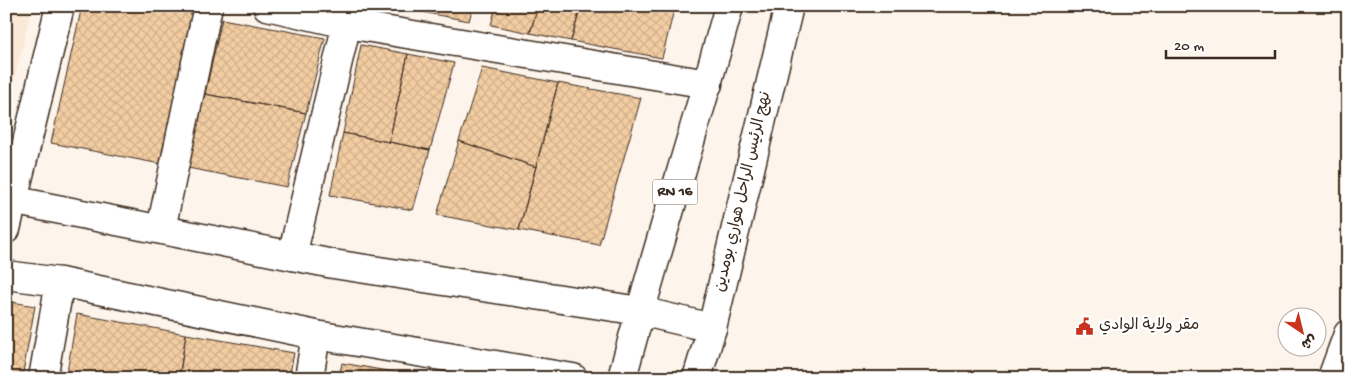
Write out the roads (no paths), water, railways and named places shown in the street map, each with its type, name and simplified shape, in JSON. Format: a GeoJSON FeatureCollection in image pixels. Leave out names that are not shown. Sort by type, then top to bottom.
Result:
{"type":"FeatureCollection","features":[{"type":"Feature","properties":{"kind":"street"},"geometry":{"type":"LineString","coordinates":[[6,229],[10,200],[60,6]]}},
{"type":"Feature","properties":{"kind":"street"},"geometry":{"type":"LineString","coordinates":[[161,229],[208,6]]}},
{"type":"Feature","properties":{"kind":"street"},"geometry":{"type":"LineString","coordinates":[[267,6],[349,15],[708,84]]}},
{"type":"Feature","properties":{"kind":"street","name":"RN 16"},"geometry":{"type":"LineString","coordinates":[[622,378],[729,6]]}},
{"type":"Feature","properties":{"kind":"street","name":"نهج الرئيس الراحل هواري بومدين"},"geometry":{"type":"LineString","coordinates":[[697,378],[712,328],[788,6]]}},
{"type":"Feature","properties":{"kind":"street"},"geometry":{"type":"LineString","coordinates":[[292,256],[349,15]]}},
{"type":"Feature","properties":{"kind":"street"},"geometry":{"type":"LineString","coordinates":[[10,200],[333,264],[640,312],[712,328]]}},
{"type":"Feature","properties":{"kind":"street"},"geometry":{"type":"LineString","coordinates":[[6,275],[60,282],[316,335],[573,378]]}},
{"type":"Feature","properties":{"kind":"street"},"geometry":{"type":"LineString","coordinates":[[43,378],[60,282]]}},
{"type":"Feature","properties":{"kind":"street"},"geometry":{"type":"LineString","coordinates":[[1332,378],[1348,334]]}},
{"type":"Feature","properties":{"kind":"street"},"geometry":{"type":"LineString","coordinates":[[309,378],[316,335]]}},
{"type":"Feature","properties":{"kind":"place","name":"مقر ولاية الوادي"},"geometry":{"type":"Point","coordinates":[1085,326]}}]}
